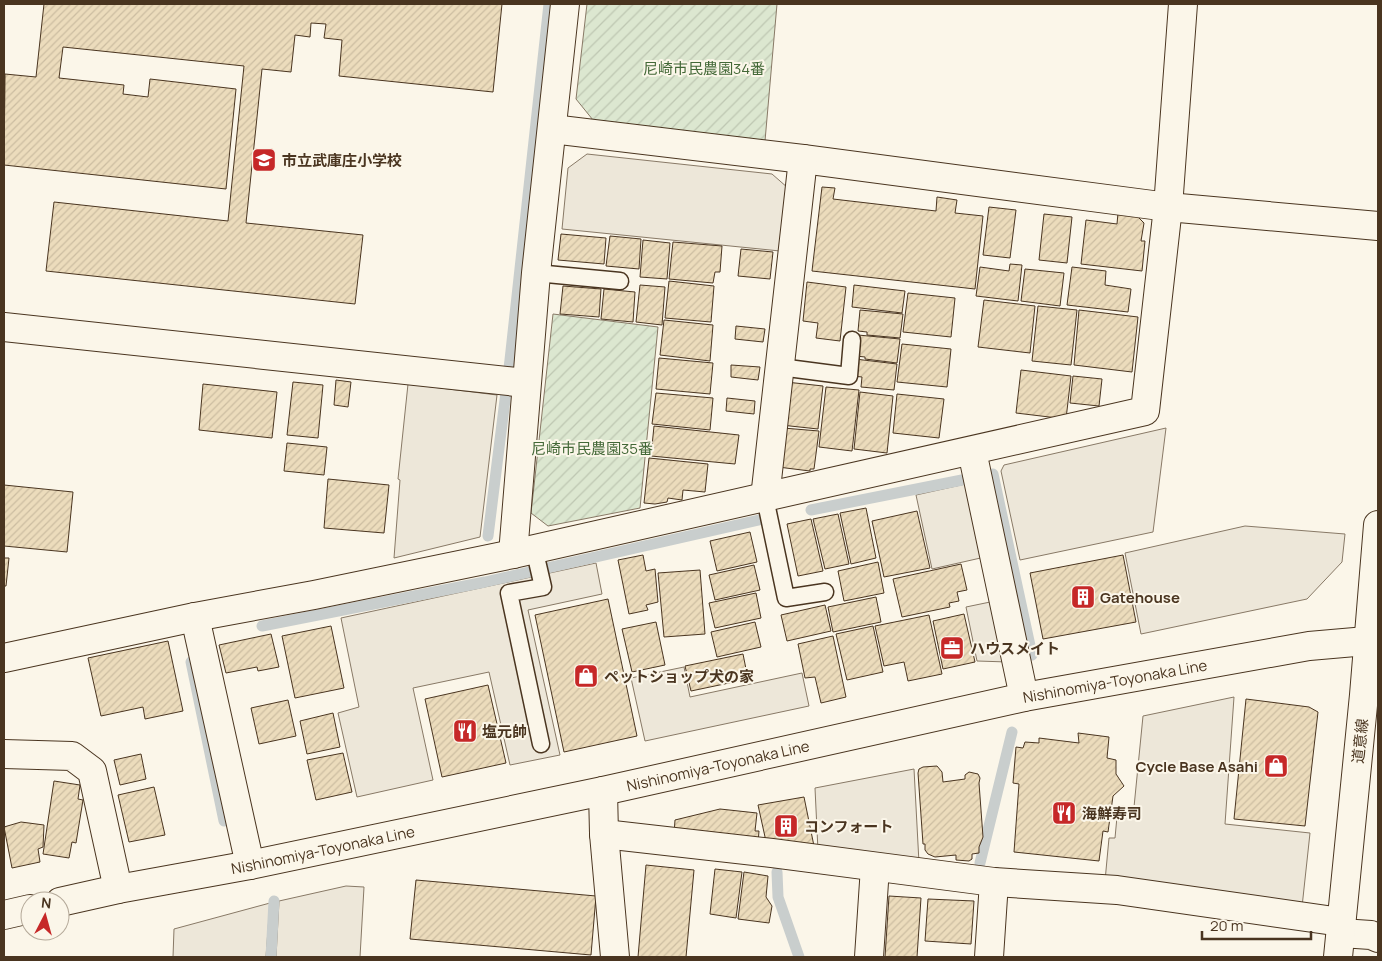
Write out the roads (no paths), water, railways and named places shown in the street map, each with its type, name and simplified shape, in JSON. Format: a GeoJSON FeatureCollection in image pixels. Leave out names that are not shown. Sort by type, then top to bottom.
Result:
{"type":"FeatureCollection","features":[{"type":"Feature","properties":{"kind":"street"},"geometry":{"type":"LineString","coordinates":[[531,559],[514,382],[536,273],[565,4]]}},
{"type":"Feature","properties":{"kind":"street"},"geometry":{"type":"LineString","coordinates":[[4,658],[195,617],[531,559],[765,498],[1145,410],[1168,207],[1183,4]]}},
{"type":"Feature","properties":{"kind":"street"},"geometry":{"type":"LineString","coordinates":[[552,130],[803,159],[1168,207],[1378,226]]}},
{"type":"Feature","properties":{"kind":"street"},"geometry":{"type":"LineString","coordinates":[[765,498],[803,159]]}},
{"type":"Feature","properties":{"kind":"street"},"geometry":{"type":"LineString","coordinates":[[4,327],[514,382]]}},
{"type":"Feature","properties":{"kind":"street"},"geometry":{"type":"LineString","coordinates":[[972,451],[1024,697]]}},
{"type":"Feature","properties":{"kind":"street","name":"道意線"},"geometry":{"type":"LineString","coordinates":[[1340,937],[1363,705],[1373,640],[1378,525]]}},
{"type":"Feature","properties":{"kind":"street"},"geometry":{"type":"LineString","coordinates":[[195,617],[250,866]]}},
{"type":"Feature","properties":{"kind":"street","name":"Nishinomiya-Toyonaka Line"},"geometry":{"type":"LineString","coordinates":[[70,900],[118,889],[250,866],[603,792],[1024,697],[1309,646],[1373,640]]}},
{"type":"Feature","properties":{"kind":"street"},"geometry":{"type":"LineString","coordinates":[[4,754],[72,756],[92,771],[118,889]]}},
{"type":"Feature","properties":{"kind":"street"},"geometry":{"type":"LineString","coordinates":[[603,792],[604,834],[615,957]]}},
{"type":"Feature","properties":{"kind":"street"},"geometry":{"type":"LineString","coordinates":[[604,834],[772,853],[994,882],[1117,890],[1340,937],[1371,935],[1378,938]]}},
{"type":"Feature","properties":{"kind":"street"},"geometry":{"type":"LineString","coordinates":[[869,957],[874,867]]}},
{"type":"Feature","properties":{"kind":"street"},"geometry":{"type":"LineString","coordinates":[[989,957],[994,882]]}},
{"type":"Feature","properties":{"kind":"street"},"geometry":{"type":"LineString","coordinates":[[4,915],[20,911]]}},
{"type":"Feature","properties":{"kind":"lane"},"geometry":{"type":"LineString","coordinates":[[536,273],[620,281]]}},
{"type":"Feature","properties":{"kind":"lane"},"geometry":{"type":"LineString","coordinates":[[780,367],[849,376],[852,340]]}},
{"type":"Feature","properties":{"kind":"lane"},"geometry":{"type":"LineString","coordinates":[[765,498],[786,598],[825,592]]}},
{"type":"Feature","properties":{"kind":"lane"},"geometry":{"type":"LineString","coordinates":[[531,559],[543,587],[509,593],[541,744]]}},
{"type":"Feature","properties":{"kind":"waterway"},"geometry":{"type":"LineString","coordinates":[[488,536],[510,360],[549,4]]}},
{"type":"Feature","properties":{"kind":"waterway"},"geometry":{"type":"LineString","coordinates":[[993,474],[1032,655]]}},
{"type":"Feature","properties":{"kind":"waterway"},"geometry":{"type":"LineString","coordinates":[[811,510],[962,480]]}},
{"type":"Feature","properties":{"kind":"waterway"},"geometry":{"type":"LineString","coordinates":[[262,626],[485,582],[759,520]]}},
{"type":"Feature","properties":{"kind":"waterway"},"geometry":{"type":"LineString","coordinates":[[191,662],[224,821]]}},
{"type":"Feature","properties":{"kind":"waterway"},"geometry":{"type":"LineString","coordinates":[[980,863],[1012,732]]}},
{"type":"Feature","properties":{"kind":"waterway"},"geometry":{"type":"LineString","coordinates":[[777,872],[778,897],[799,957]]}},
{"type":"Feature","properties":{"kind":"waterway"},"geometry":{"type":"LineString","coordinates":[[271,957],[274,901]]}},
{"type":"Feature","properties":{"kind":"place","name":"市立武庫庄小学校"},"geometry":{"type":"Point","coordinates":[264,160]}},
{"type":"Feature","properties":{"kind":"place","name":"Gatehouse"},"geometry":{"type":"Point","coordinates":[1083,597]}},
{"type":"Feature","properties":{"kind":"place","name":"ハウスメイト"},"geometry":{"type":"Point","coordinates":[952,648]}},
{"type":"Feature","properties":{"kind":"place","name":"ペットショップ犬の家"},"geometry":{"type":"Point","coordinates":[586,676]}},
{"type":"Feature","properties":{"kind":"place","name":"塩元帥"},"geometry":{"type":"Point","coordinates":[465,731]}},
{"type":"Feature","properties":{"kind":"place","name":"Cycle Base Asahi"},"geometry":{"type":"Point","coordinates":[1276,766]}},
{"type":"Feature","properties":{"kind":"place","name":"海鮮寿司"},"geometry":{"type":"Point","coordinates":[1064,813]}},
{"type":"Feature","properties":{"kind":"place","name":"コンフォート"},"geometry":{"type":"Point","coordinates":[786,826]}},
{"type":"Feature","properties":{"kind":"park label","name":"尼崎市民農園34番"},"geometry":{"type":"Point","coordinates":[704,68]}},
{"type":"Feature","properties":{"kind":"park label","name":"尼崎市民農園35番"},"geometry":{"type":"Point","coordinates":[592,448]}}]}
